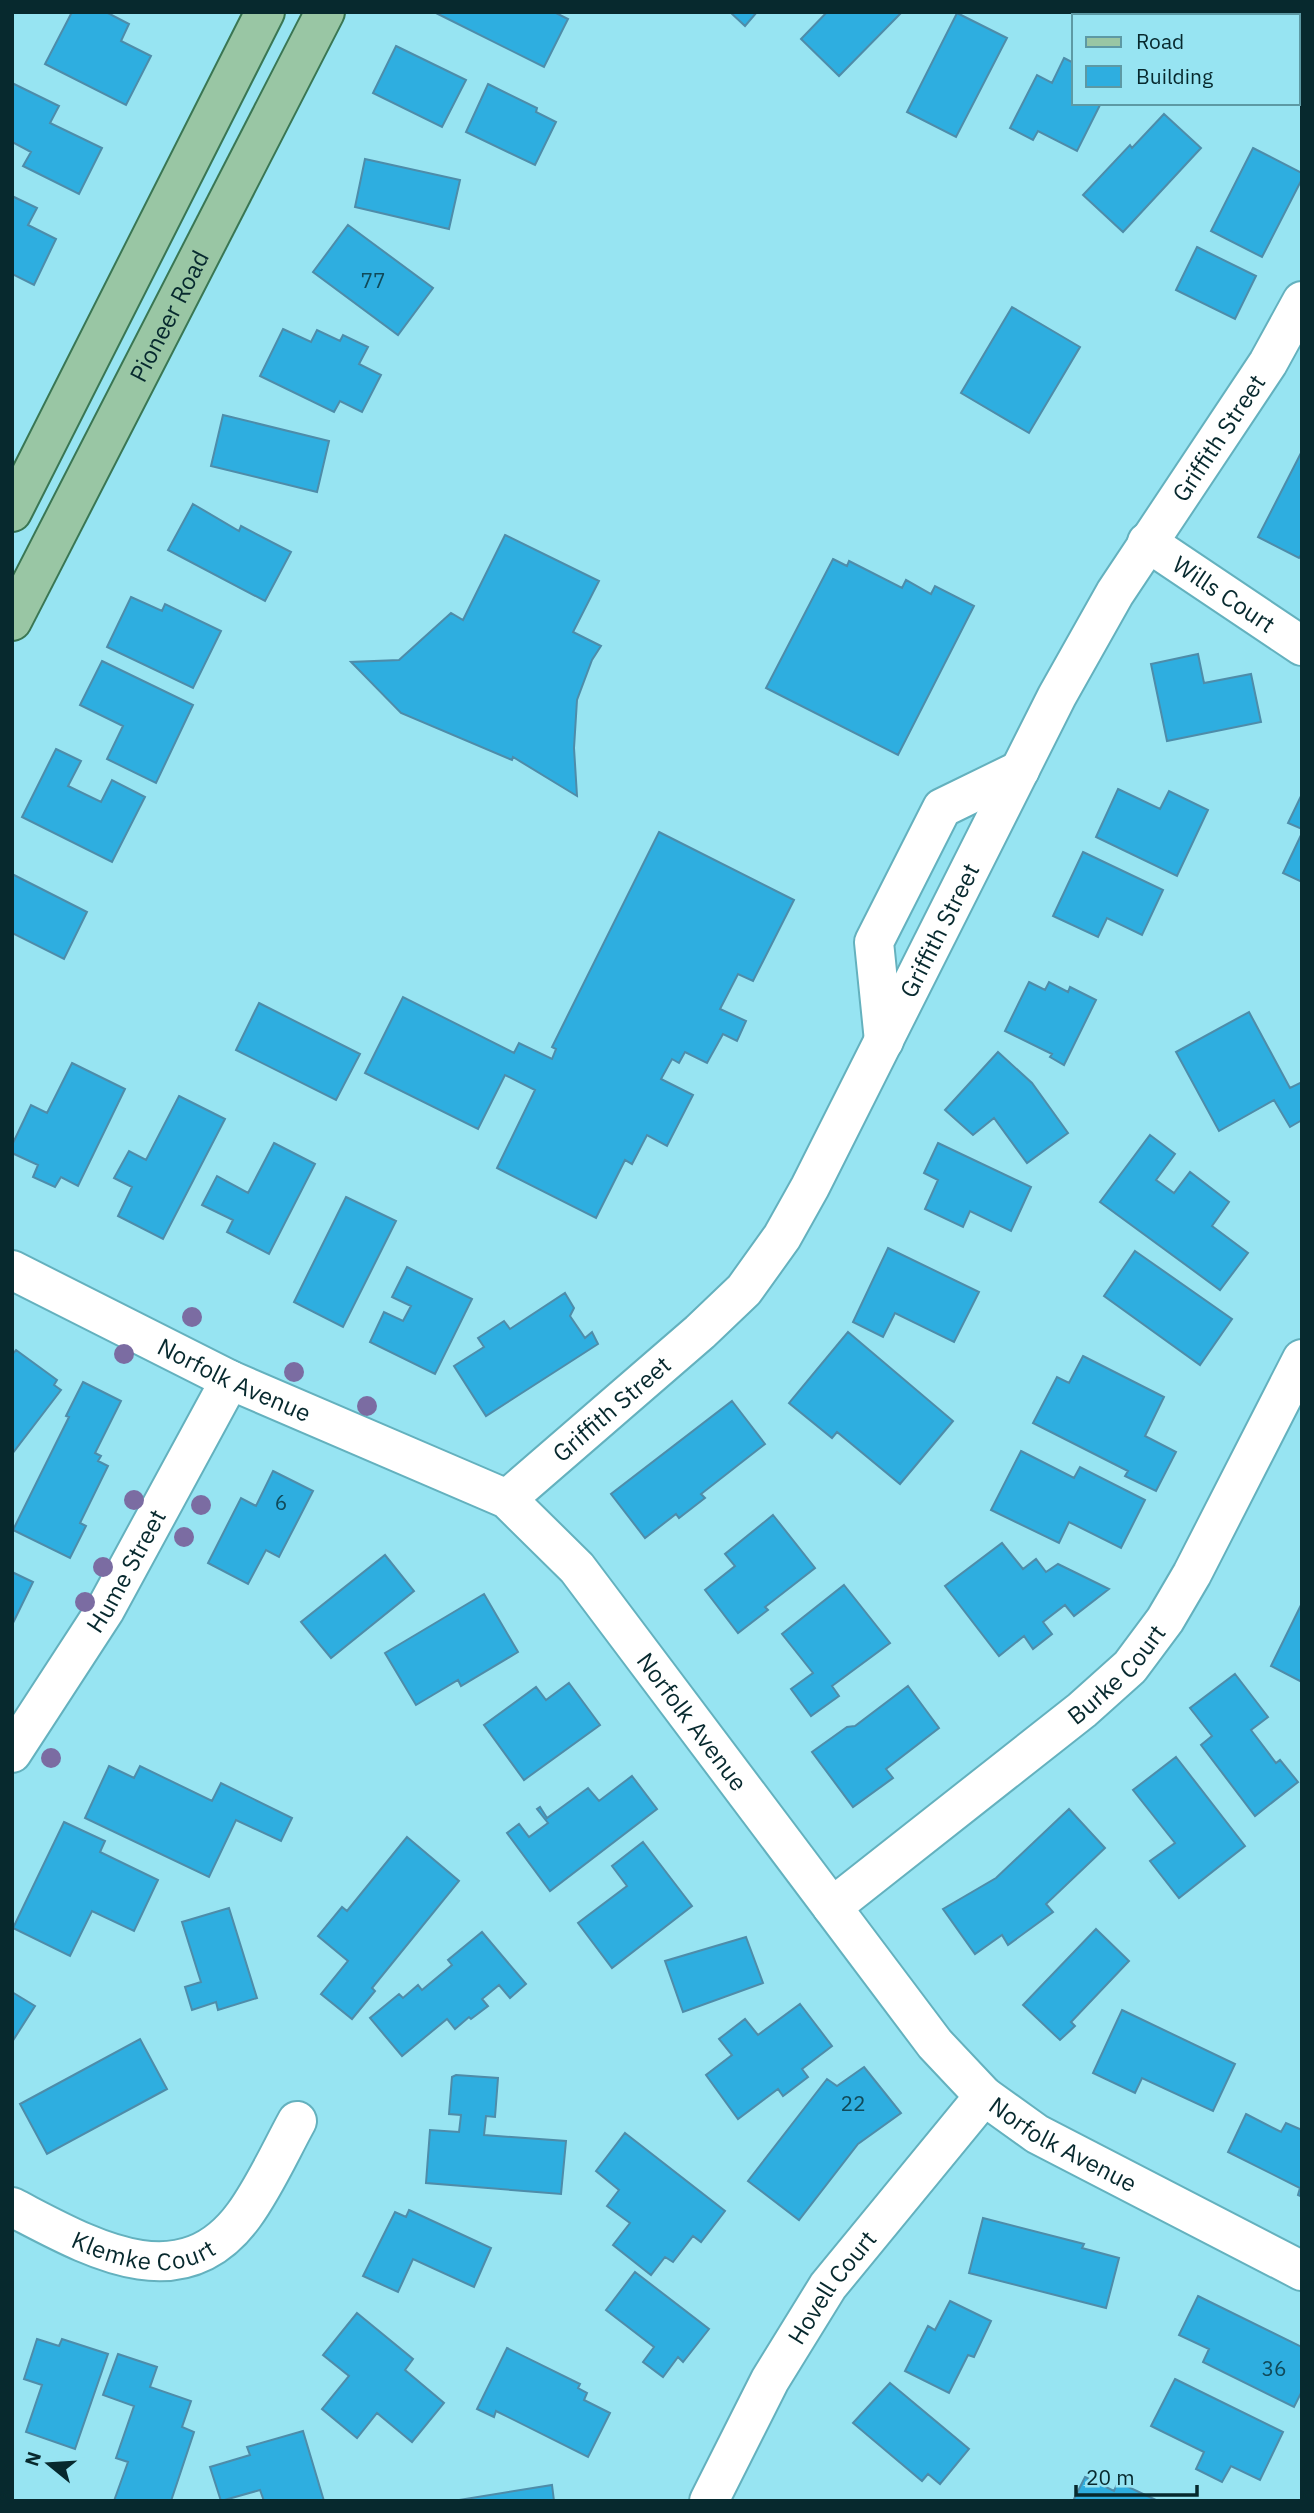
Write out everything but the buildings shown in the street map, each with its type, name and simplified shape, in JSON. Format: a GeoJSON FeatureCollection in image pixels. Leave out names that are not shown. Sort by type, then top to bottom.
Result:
{"type":"FeatureCollection","features":[{"type":"Feature","properties":{"kind":"main road","name":"Pioneer Road"},"geometry":{"type":"LineString","coordinates":[[12,512],[265,12]]}},
{"type":"Feature","properties":{"kind":"main road","name":"Pioneer Road"},"geometry":{"type":"LineString","coordinates":[[12,621],[325,12]]}},
{"type":"Feature","properties":{"kind":"street","name":"Griffith Street"},"geometry":{"type":"LineString","coordinates":[[507,1499],[701,1332],[744,1290],[782,1237],[1063,685],[1147,542],[1268,363],[1302,302]]}},
{"type":"Feature","properties":{"kind":"street","name":"Wills Court"},"geometry":{"type":"LineString","coordinates":[[1147,542],[1302,646]]}},
{"type":"Feature","properties":{"kind":"street"},"geometry":{"type":"LineString","coordinates":[[884,1041],[874,942],[942,808],[1020,770]]}},
{"type":"Feature","properties":{"kind":"street","name":"Norfolk Avenue"},"geometry":{"type":"LineString","coordinates":[[12,1270],[230,1380],[507,1499],[577,1568],[935,2043],[984,2096],[1037,2134],[1302,2271]]}},
{"type":"Feature","properties":{"kind":"street","name":"Burke Court"},"geometry":{"type":"LineString","coordinates":[[832,1907],[1082,1710],[1130,1667],[1165,1620],[1192,1574],[1302,1359]]}},
{"type":"Feature","properties":{"kind":"street","name":"Hume Street"},"geometry":{"type":"LineString","coordinates":[[12,1753],[105,1610],[230,1380]]}},
{"type":"Feature","properties":{"kind":"street","name":"Hovell Court"},"geometry":{"type":"LineString","coordinates":[[709,2501],[770,2379],[828,2286],[984,2096]]}},
{"type":"Feature","properties":{"kind":"street","name":"Klemke Court"},"geometry":{"type":"LineString","coordinates":[[12,2207],[81,2243],[128,2260],[169,2262],[214,2245],[243,2217],[297,2121]]}}]}
